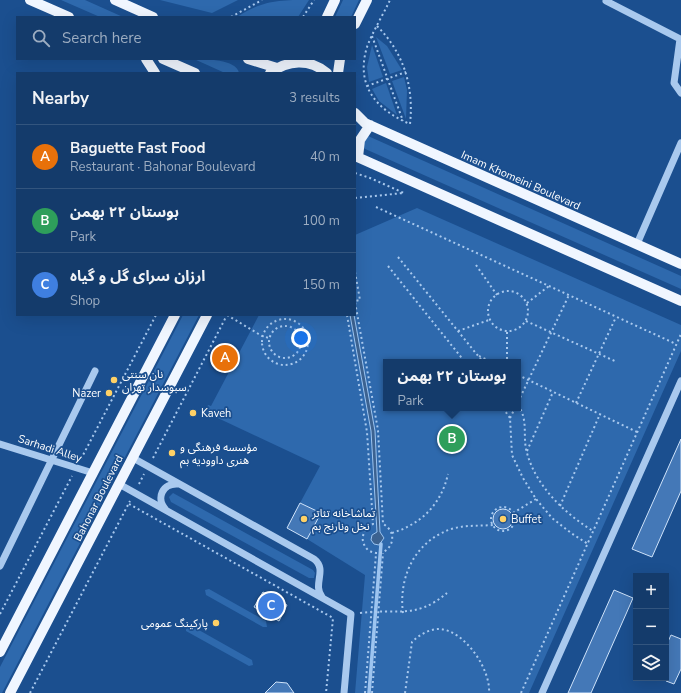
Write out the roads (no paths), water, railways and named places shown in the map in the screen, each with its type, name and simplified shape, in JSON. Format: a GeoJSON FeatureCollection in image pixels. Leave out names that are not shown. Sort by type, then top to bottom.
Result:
{"type":"FeatureCollection","features":[{"type":"Feature","properties":{"kind":"main road"},"geometry":{"type":"LineString","coordinates":[[30,0],[67,16]]}},
{"type":"Feature","properties":{"kind":"main road"},"geometry":{"type":"LineString","coordinates":[[115,0],[151,16]]}},
{"type":"Feature","properties":{"kind":"main road"},"geometry":{"type":"LineString","coordinates":[[327,16],[335,0]]}},
{"type":"Feature","properties":{"kind":"main road"},"geometry":{"type":"LineString","coordinates":[[356,22],[367,0]]}},
{"type":"Feature","properties":{"kind":"main road"},"geometry":{"type":"LineString","coordinates":[[147,60],[154,72]]}},
{"type":"Feature","properties":{"kind":"main road"},"geometry":{"type":"LineString","coordinates":[[167,60],[193,72]]}},
{"type":"Feature","properties":{"kind":"main road"},"geometry":{"type":"LineString","coordinates":[[250,60],[273,70],[295,61],[310,64],[325,72]]}},
{"type":"Feature","properties":{"kind":"main road"},"geometry":{"type":"LineString","coordinates":[[338,72],[340,60]]}},
{"type":"Feature","properties":{"kind":"main road","name":"Imam Khomeini Boulevard"},"geometry":{"type":"LineString","coordinates":[[356,114],[370,125],[681,264]]}},
{"type":"Feature","properties":{"kind":"main road"},"geometry":{"type":"LineString","coordinates":[[370,125],[360,140],[356,156],[681,301]]}},
{"type":"Feature","properties":{"kind":"main road","name":"Bahonar Boulevard"},"geometry":{"type":"LineString","coordinates":[[0,652],[174,316]]}},
{"type":"Feature","properties":{"kind":"main road","name":"Bahonar Boulevard"},"geometry":{"type":"LineString","coordinates":[[10,693],[206,316]]}},
{"type":"Feature","properties":{"kind":"street"},"geometry":{"type":"LineString","coordinates":[[606,1],[680,39],[674,83],[681,93]]}},
{"type":"Feature","properties":{"kind":"street"},"geometry":{"type":"LineString","coordinates":[[637,244],[681,143]]}},
{"type":"Feature","properties":{"kind":"street"},"geometry":{"type":"LineString","coordinates":[[0,566],[95,371]]}},
{"type":"Feature","properties":{"kind":"street"},"geometry":{"type":"LineString","coordinates":[[542,693],[681,381]]}},
{"type":"Feature","properties":{"kind":"street","name":"Sarhadi Alley"},"geometry":{"type":"LineString","coordinates":[[0,444],[93,473]]}},
{"type":"Feature","properties":{"kind":"street"},"geometry":{"type":"LineString","coordinates":[[133,458],[314,559],[320,566],[321,575],[319,593],[325,599]]}},
{"type":"Feature","properties":{"kind":"street"},"geometry":{"type":"LineString","coordinates":[[119,484],[351,614],[344,693]]}},
{"type":"Feature","properties":{"kind":"street"},"geometry":{"type":"LineString","coordinates":[[168,512],[164,509],[160,500],[162,491],[169,485],[182,485]]}},
{"type":"Feature","properties":{"kind":"street"},"geometry":{"type":"LineString","coordinates":[[299,585],[308,587],[320,579]]}},
{"type":"Feature","properties":{"kind":"waterway"},"geometry":{"type":"LineString","coordinates":[[369,693],[381,544]]}},
{"type":"Feature","properties":{"kind":"place","name":"Baguette Fast Food"},"geometry":{"type":"Point","coordinates":[225,358]}},
{"type":"Feature","properties":{"kind":"place","name":"نان سنتی سبوسدار تهران"},"geometry":{"type":"Point","coordinates":[114,380]}},
{"type":"Feature","properties":{"kind":"place","name":"Nazer"},"geometry":{"type":"Point","coordinates":[109,393]}},
{"type":"Feature","properties":{"kind":"place","name":"Kaveh"},"geometry":{"type":"Point","coordinates":[193,413]}},
{"type":"Feature","properties":{"kind":"place","name":"بوستان ۲۲ بهمن"},"geometry":{"type":"Point","coordinates":[452,439]}},
{"type":"Feature","properties":{"kind":"place","name":"مؤسسه فرهنگی و هنری داوودیه بم"},"geometry":{"type":"Point","coordinates":[172,453]}},
{"type":"Feature","properties":{"kind":"place","name":"تماشاخانه تئاتر نخل ونارنج بم"},"geometry":{"type":"Point","coordinates":[304,519]}},
{"type":"Feature","properties":{"kind":"place","name":"Buffet"},"geometry":{"type":"Point","coordinates":[503,519]}},
{"type":"Feature","properties":{"kind":"place","name":"ارزان سرای گل و گیاه"},"geometry":{"type":"Point","coordinates":[271,606]}},
{"type":"Feature","properties":{"kind":"place","name":"پارکینگ عمومی"},"geometry":{"type":"Point","coordinates":[216,623]}}]}
